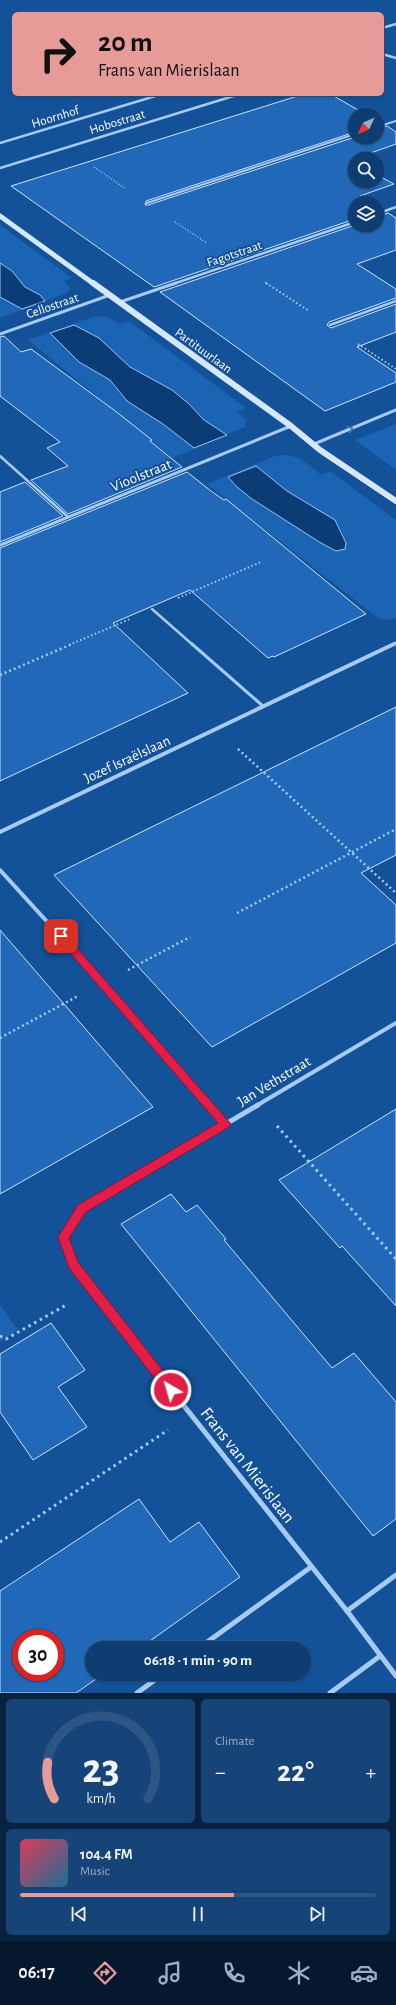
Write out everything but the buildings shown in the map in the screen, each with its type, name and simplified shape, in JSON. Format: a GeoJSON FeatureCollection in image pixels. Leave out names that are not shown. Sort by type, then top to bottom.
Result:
{"type":"FeatureCollection","features":[{"type":"Feature","properties":{"kind":"street"},"geometry":{"type":"LineString","coordinates":[[384,27],[396,24]]}},
{"type":"Feature","properties":{"kind":"street"},"geometry":{"type":"LineString","coordinates":[[384,55],[396,58]]}},
{"type":"Feature","properties":{"kind":"street","name":"Hoornhof"},"geometry":{"type":"LineString","coordinates":[[0,143],[155,96]]}},
{"type":"Feature","properties":{"kind":"street","name":"Hobostraat"},"geometry":{"type":"LineString","coordinates":[[0,168],[234,96]]}},
{"type":"Feature","properties":{"kind":"street"},"geometry":{"type":"LineString","coordinates":[[384,211],[396,207]]}},
{"type":"Feature","properties":{"kind":"street","name":"Partituurlaan"},"geometry":{"type":"LineString","coordinates":[[0,216],[314,444],[396,501]]}},
{"type":"Feature","properties":{"kind":"street","name":"Fagotstraat"},"geometry":{"type":"LineString","coordinates":[[120,302],[348,224]]}},
{"type":"Feature","properties":{"kind":"street","name":"Cellostraat"},"geometry":{"type":"LineString","coordinates":[[0,334],[110,296]]}},
{"type":"Feature","properties":{"kind":"street"},"geometry":{"type":"LineString","coordinates":[[314,444],[396,410]]}},
{"type":"Feature","properties":{"kind":"street","name":"Vioolstraat"},"geometry":{"type":"LineString","coordinates":[[0,545],[291,426]]}},
{"type":"Feature","properties":{"kind":"street","name":"Jozef Israëlslaan"},"geometry":{"type":"LineString","coordinates":[[0,832],[396,643]]}},
{"type":"Feature","properties":{"kind":"street"},"geometry":{"type":"LineString","coordinates":[[0,870],[94,973],[225,1124]]}},
{"type":"Feature","properties":{"kind":"street","name":"Jan Vethstraat"},"geometry":{"type":"LineString","coordinates":[[82,1209],[396,1023]]}},
{"type":"Feature","properties":{"kind":"street","name":"Frans van Mierislaan"},"geometry":{"type":"LineString","coordinates":[[82,1209],[64,1237],[73,1264],[396,1676]]}},
{"type":"Feature","properties":{"kind":"street"},"geometry":{"type":"LineString","coordinates":[[209,1641],[311,1567]]}},
{"type":"Feature","properties":{"kind":"street"},"geometry":{"type":"LineString","coordinates":[[347,1612],[396,1575]]}},
{"type":"Feature","properties":{"kind":"street"},"geometry":{"type":"LineString","coordinates":[[330,1693],[380,1656]]}},
{"type":"Feature","properties":{"kind":"street"},"geometry":{"type":"LineString","coordinates":[[137,1693],[153,1681]]}},
{"type":"Feature","properties":{"kind":"lane"},"geometry":{"type":"LineString","coordinates":[[384,125],[396,121]]}},
{"type":"Feature","properties":{"kind":"lane"},"geometry":{"type":"LineString","coordinates":[[147,203],[348,136]]}},
{"type":"Feature","properties":{"kind":"lane"},"geometry":{"type":"LineString","coordinates":[[330,325],[396,300]]}},
{"type":"Feature","properties":{"kind":"lane"},"geometry":{"type":"LineString","coordinates":[[0,456],[68,517]]}},
{"type":"Feature","properties":{"kind":"lane"},"geometry":{"type":"LineString","coordinates":[[152,609],[263,706]]}},
{"type":"Feature","properties":{"kind":"path"},"geometry":{"type":"LineString","coordinates":[[216,730],[396,893]]}},
{"type":"Feature","properties":{"kind":"path"},"geometry":{"type":"LineString","coordinates":[[237,913],[396,829]]}},
{"type":"Feature","properties":{"kind":"path"},"geometry":{"type":"LineString","coordinates":[[258,1105],[396,1259]]}},
{"type":"Feature","properties":{"kind":"path"},"geometry":{"type":"LineString","coordinates":[[0,1336],[6,1339],[92,1290]]}},
{"type":"Feature","properties":{"kind":"path"},"geometry":{"type":"LineString","coordinates":[[0,1542],[190,1415]]}},
{"type":"Feature","properties":{"kind":"shaded area"},"geometry":{"type":"Polygon","coordinates":[[[0,225],[72,278],[64,281],[70,288],[67,293],[0,318],[0,297],[22,309],[45,301],[40,295],[25,287],[12,271],[0,263],[0,225]]]}},
{"type":"Feature","properties":{"kind":"shaded area"},"geometry":{"type":"Polygon","coordinates":[[[0,263],[12,271],[25,287],[40,295],[45,301],[22,309],[0,297],[0,263]]]}},
{"type":"Feature","properties":{"kind":"shaded area"},"geometry":{"type":"Polygon","coordinates":[[[95,316],[108,317],[120,324],[129,321],[246,408],[237,412],[247,420],[245,427],[173,458],[28,340],[95,316]],[[78,328],[50,333],[79,362],[110,380],[127,401],[163,424],[194,448],[226,434],[204,420],[188,403],[172,390],[130,367],[99,338],[78,328]]]}},
{"type":"Feature","properties":{"kind":"shaded area"},"geometry":{"type":"Polygon","coordinates":[[[74,325],[99,338],[130,367],[172,390],[188,403],[204,420],[227,435],[194,448],[163,424],[127,401],[110,380],[79,362],[50,333],[74,325]]]}},
{"type":"Feature","properties":{"kind":"shaded area"},"geometry":{"type":"Polygon","coordinates":[[[396,424],[396,470],[355,440],[396,424]]]}},
{"type":"Feature","properties":{"kind":"shaded area"},"geometry":{"type":"Polygon","coordinates":[[[288,455],[298,458],[321,475],[330,471],[396,520],[396,618],[390,620],[379,619],[207,484],[275,456],[288,455]],[[256,466],[228,478],[252,499],[321,543],[336,551],[345,549],[346,543],[341,529],[287,491],[256,466]]]}},
{"type":"Feature","properties":{"kind":"shaded area"},"geometry":{"type":"Polygon","coordinates":[[[256,466],[287,491],[335,520],[346,543],[345,549],[336,551],[321,543],[252,499],[237,487],[228,477],[256,466]]]}},
{"type":"Feature","properties":{"kind":"shaded area"},"geometry":{"type":"Polygon","coordinates":[[[0,1305],[18,1330],[0,1342],[0,1305]]]}},
{"type":"Feature","properties":{"kind":"route"},"geometry":{"type":"LineString","coordinates":[[61,936],[225,1124],[82,1209],[64,1237],[73,1264],[171,1390]]}}]}
